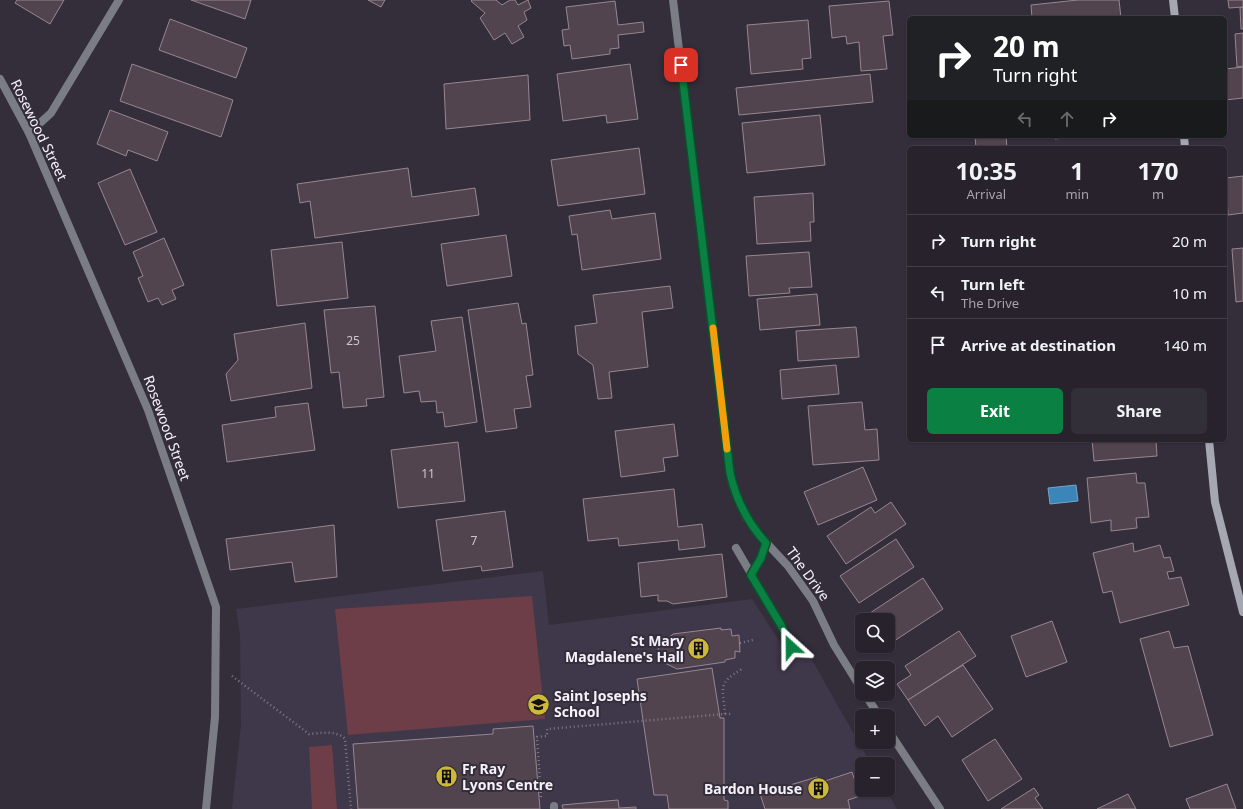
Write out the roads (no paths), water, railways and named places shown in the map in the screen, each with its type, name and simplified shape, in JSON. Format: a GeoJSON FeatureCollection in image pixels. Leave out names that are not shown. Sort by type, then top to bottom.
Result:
{"type":"FeatureCollection","features":[{"type":"Feature","properties":{"kind":"main road"},"geometry":{"type":"LineString","coordinates":[[1173,0],[1175,16]]}},
{"type":"Feature","properties":{"kind":"main road"},"geometry":{"type":"LineString","coordinates":[[1209,442],[1215,502],[1243,612]]}},
{"type":"Feature","properties":{"kind":"street"},"geometry":{"type":"LineString","coordinates":[[29,133],[51,113],[119,0]]}},
{"type":"Feature","properties":{"kind":"street","name":"The Drive"},"geometry":{"type":"LineString","coordinates":[[673,0],[730,473],[735,492],[751,525],[788,566],[813,601],[836,649],[855,679]]}},
{"type":"Feature","properties":{"kind":"street","name":"Rosewood Street"},"geometry":{"type":"LineString","coordinates":[[0,79],[29,133],[148,410],[216,607],[215,717],[206,809]]}},
{"type":"Feature","properties":{"kind":"street"},"geometry":{"type":"LineString","coordinates":[[751,575],[761,558],[766,543]]}},
{"type":"Feature","properties":{"kind":"street"},"geometry":{"type":"LineString","coordinates":[[736,548],[783,629],[791,647]]}},
{"type":"Feature","properties":{"kind":"street"},"geometry":{"type":"LineString","coordinates":[[895,741],[940,809]]}},
{"type":"Feature","properties":{"kind":"water"},"geometry":{"type":"Polygon","coordinates":[[[1076,485],[1078,501],[1050,504],[1048,488],[1076,485]]]}},
{"type":"Feature","properties":{"kind":"place","name":"St Mary Magdalene's Hall"},"geometry":{"type":"Point","coordinates":[699,649]}},
{"type":"Feature","properties":{"kind":"place","name":"Saint Josephs School"},"geometry":{"type":"Point","coordinates":[539,704]}},
{"type":"Feature","properties":{"kind":"place","name":"Fr Ray Lyons Centre"},"geometry":{"type":"Point","coordinates":[446,777]}},
{"type":"Feature","properties":{"kind":"place","name":"Bardon House"},"geometry":{"type":"Point","coordinates":[818,789]}}]}
